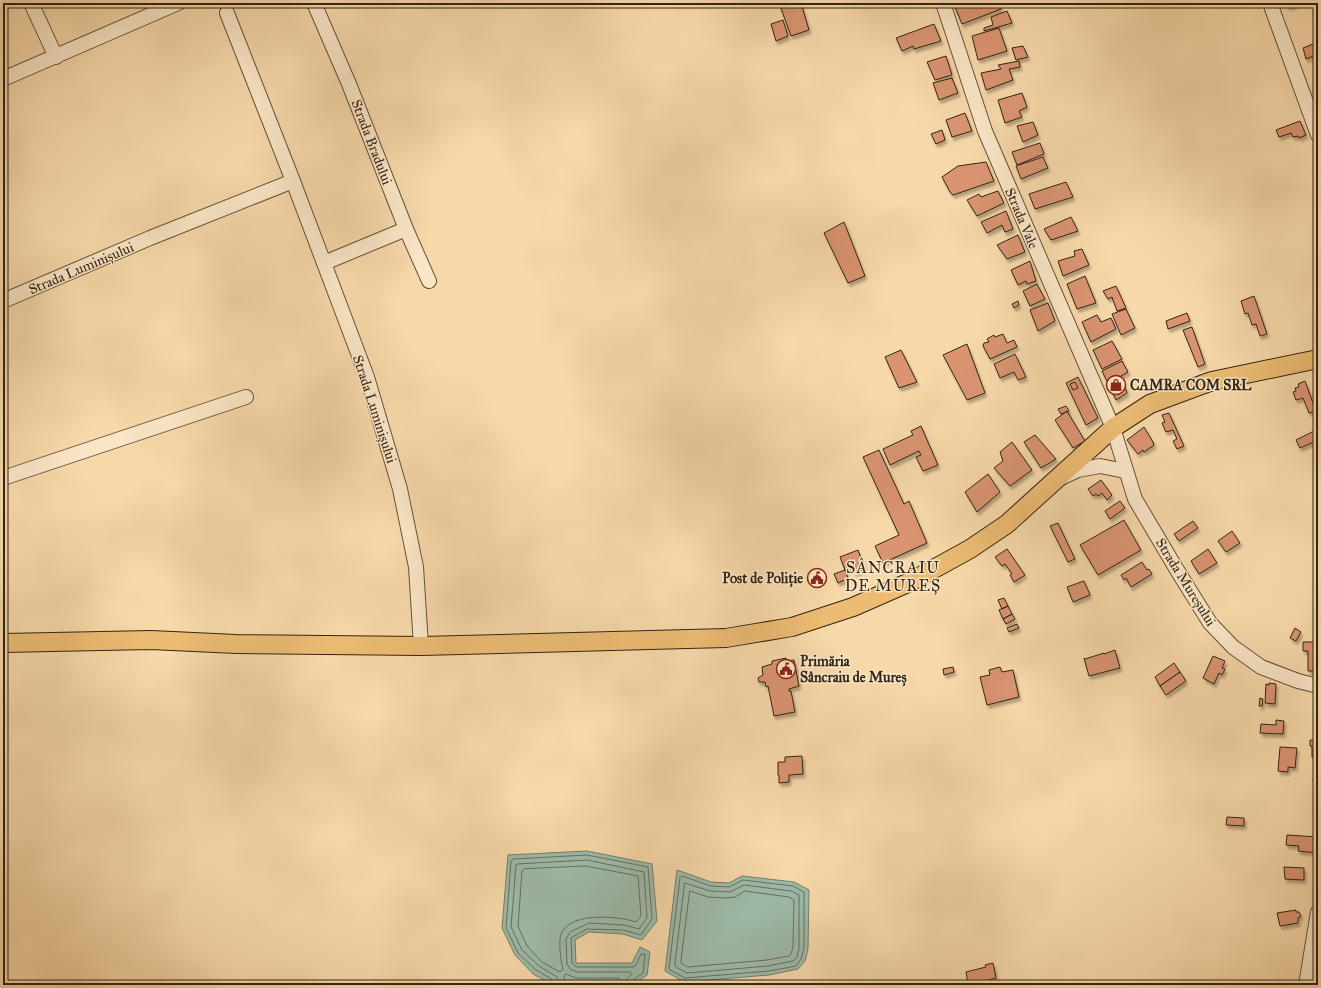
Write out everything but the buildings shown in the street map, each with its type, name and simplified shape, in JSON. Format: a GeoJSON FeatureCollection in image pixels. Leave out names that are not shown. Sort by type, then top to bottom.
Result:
{"type":"FeatureCollection","features":[{"type":"Feature","properties":{"kind":"main road"},"geometry":{"type":"LineString","coordinates":[[3,643],[151,640],[236,644],[421,646],[726,638],[792,626],[853,607],[910,582],[970,549],[1007,524],[1113,428],[1150,404],[1212,381],[1318,359]]}},
{"type":"Feature","properties":{"kind":"street"},"geometry":{"type":"LineString","coordinates":[[31,3],[56,57]]}},
{"type":"Feature","properties":{"kind":"street"},"geometry":{"type":"LineString","coordinates":[[3,79],[178,3]]}},
{"type":"Feature","properties":{"kind":"street","name":"Strada Bradului"},"geometry":{"type":"LineString","coordinates":[[314,3],[349,84],[406,229],[429,281]]}},
{"type":"Feature","properties":{"kind":"street","name":"Strada Vale"},"geometry":{"type":"LineString","coordinates":[[943,3],[985,131],[1113,428]]}},
{"type":"Feature","properties":{"kind":"street"},"geometry":{"type":"LineString","coordinates":[[1270,3],[1318,135]]}},
{"type":"Feature","properties":{"kind":"street","name":"Strada Luminișului"},"geometry":{"type":"LineString","coordinates":[[227,13],[293,181],[367,377],[400,489],[416,567],[421,646]]}},
{"type":"Feature","properties":{"kind":"street","name":"Strada Luminișului"},"geometry":{"type":"LineString","coordinates":[[3,301],[150,238],[293,181]]}},
{"type":"Feature","properties":{"kind":"street"},"geometry":{"type":"LineString","coordinates":[[324,263],[406,229]]}},
{"type":"Feature","properties":{"kind":"street"},"geometry":{"type":"LineString","coordinates":[[3,478],[246,397]]}},
{"type":"Feature","properties":{"kind":"street","name":"Strada Mureșului"},"geometry":{"type":"LineString","coordinates":[[1113,428],[1125,471],[1135,498],[1210,623],[1233,647],[1261,667],[1318,686]]}},
{"type":"Feature","properties":{"kind":"street"},"geometry":{"type":"LineString","coordinates":[[1056,481],[1078,470],[1100,466],[1125,471]]}},
{"type":"Feature","properties":{"kind":"street"},"geometry":{"type":"LineString","coordinates":[[1306,985],[1314,965],[1318,912]]}},
{"type":"Feature","properties":{"kind":"water"},"geometry":{"type":"Polygon","coordinates":[[[587,851],[652,864],[657,921],[642,940],[623,934],[589,932],[575,940],[576,963],[632,963],[640,947],[650,952],[647,975],[633,985],[554,985],[533,974],[515,955],[502,928],[508,855],[587,851]]]}},
{"type":"Feature","properties":{"kind":"water"},"geometry":{"type":"Polygon","coordinates":[[[677,870],[711,882],[729,883],[742,876],[794,882],[809,890],[808,949],[805,961],[798,969],[769,975],[684,982],[665,971],[677,870]]]}},
{"type":"Feature","properties":{"kind":"place","name":"CAMRA COM SRL"},"geometry":{"type":"Point","coordinates":[1116,385]}},
{"type":"Feature","properties":{"kind":"place","name":"Post de Poliție"},"geometry":{"type":"Point","coordinates":[817,578]}},
{"type":"Feature","properties":{"kind":"place","name":"Primăria Sâncraiu de Mureș"},"geometry":{"type":"Point","coordinates":[786,669]}},
{"type":"Feature","properties":{"kind":"district","name":"SÂNCRAIU DE MUREȘ"},"geometry":{"type":"Point","coordinates":[893,576]}}]}
